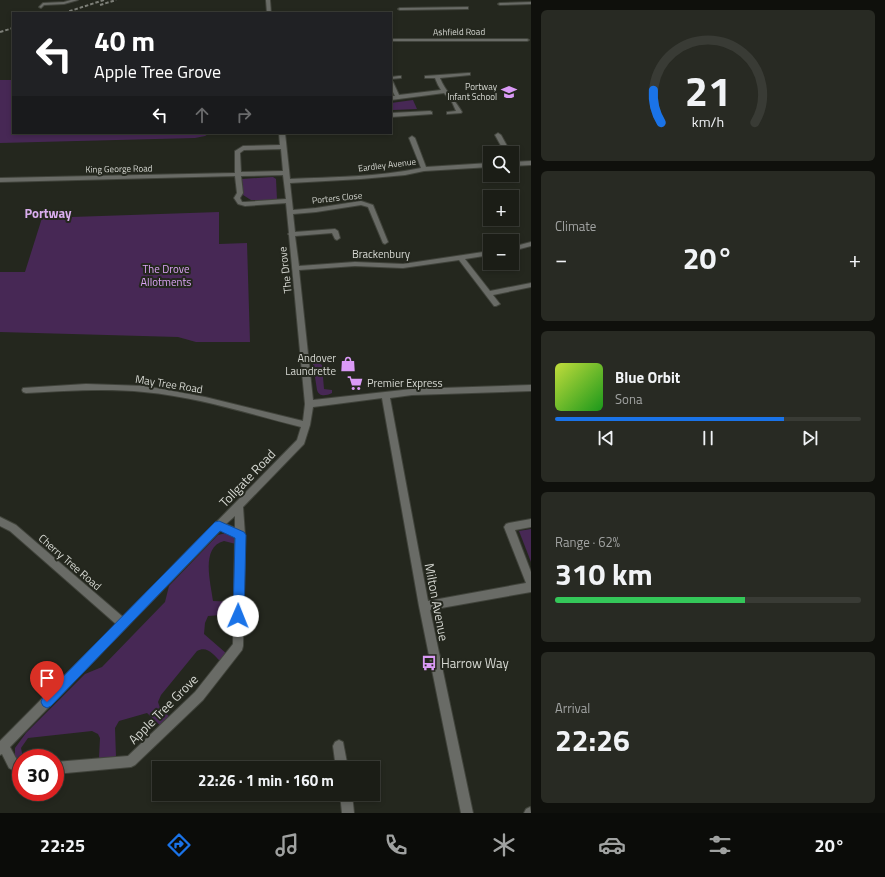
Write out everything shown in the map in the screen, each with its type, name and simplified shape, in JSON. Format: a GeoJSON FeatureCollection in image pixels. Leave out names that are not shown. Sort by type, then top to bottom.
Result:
{"type":"FeatureCollection","features":[{"type":"Feature","properties":{"kind":"street"},"geometry":{"type":"LineString","coordinates":[[41,7],[43,4],[64,3],[76,0]]}},
{"type":"Feature","properties":{"kind":"street"},"geometry":{"type":"LineString","coordinates":[[268,0],[269,12]]}},
{"type":"Feature","properties":{"kind":"street"},"geometry":{"type":"LineString","coordinates":[[500,4],[531,4]]}},
{"type":"Feature","properties":{"kind":"street"},"geometry":{"type":"LineString","coordinates":[[400,9],[437,6],[467,8]]}},
{"type":"Feature","properties":{"kind":"street","name":"Ashfield Road"},"geometry":{"type":"LineString","coordinates":[[392,40],[527,40]]}},
{"type":"Feature","properties":{"kind":"street"},"geometry":{"type":"LineString","coordinates":[[427,77],[468,74]]}},
{"type":"Feature","properties":{"kind":"street"},"geometry":{"type":"LineString","coordinates":[[437,77],[445,91],[462,112],[449,113]]}},
{"type":"Feature","properties":{"kind":"street"},"geometry":{"type":"LineString","coordinates":[[392,78],[399,78]]}},
{"type":"Feature","properties":{"kind":"street"},"geometry":{"type":"LineString","coordinates":[[392,84],[398,98]]}},
{"type":"Feature","properties":{"kind":"street"},"geometry":{"type":"LineString","coordinates":[[392,98],[445,91]]}},
{"type":"Feature","properties":{"kind":"street"},"geometry":{"type":"LineString","coordinates":[[392,115],[430,113]]}},
{"type":"Feature","properties":{"kind":"street","name":"The Drove"},"geometry":{"type":"LineString","coordinates":[[282,134],[309,404]]}},
{"type":"Feature","properties":{"kind":"street"},"geometry":{"type":"LineString","coordinates":[[498,135],[504,146]]}},
{"type":"Feature","properties":{"kind":"street"},"geometry":{"type":"LineString","coordinates":[[412,138],[424,169]]}},
{"type":"Feature","properties":{"kind":"street"},"geometry":{"type":"LineString","coordinates":[[283,147],[239,150],[237,152],[239,162],[237,164],[240,193],[238,198],[240,203],[245,204],[289,201]]}},
{"type":"Feature","properties":{"kind":"street"},"geometry":{"type":"LineString","coordinates":[[519,163],[531,163]]}},
{"type":"Feature","properties":{"kind":"street","name":"Eardley Avenue"},"geometry":{"type":"LineString","coordinates":[[286,177],[361,178],[405,173],[424,169],[483,165]]}},
{"type":"Feature","properties":{"kind":"street","name":"King George Road"},"geometry":{"type":"LineString","coordinates":[[0,180],[238,175],[286,177]]}},
{"type":"Feature","properties":{"kind":"street","name":"Porters Close"},"geometry":{"type":"LineString","coordinates":[[290,212],[316,210],[361,203],[367,204],[372,206],[385,242]]}},
{"type":"Feature","properties":{"kind":"street"},"geometry":{"type":"LineString","coordinates":[[291,234],[335,231],[337,238]]}},
{"type":"Feature","properties":{"kind":"street"},"geometry":{"type":"LineString","coordinates":[[519,247],[531,244]]}},
{"type":"Feature","properties":{"kind":"street","name":"Brackenbury"},"geometry":{"type":"LineString","coordinates":[[295,268],[355,264],[403,266],[483,254]]}},
{"type":"Feature","properties":{"kind":"street"},"geometry":{"type":"LineString","coordinates":[[461,258],[496,304]]}},
{"type":"Feature","properties":{"kind":"street"},"geometry":{"type":"LineString","coordinates":[[488,294],[530,285]]}},
{"type":"Feature","properties":{"kind":"street","name":"May Tree Road"},"geometry":{"type":"LineString","coordinates":[[26,390],[102,386],[145,389],[173,393],[306,425]]}},
{"type":"Feature","properties":{"kind":"street"},"geometry":{"type":"LineString","coordinates":[[309,404],[412,392],[531,388]]}},
{"type":"Feature","properties":{"kind":"street","name":"Milton Avenue"},"geometry":{"type":"LineString","coordinates":[[386,396],[424,606],[467,813]]}},
{"type":"Feature","properties":{"kind":"street","name":"Tollgate Road"},"geometry":{"type":"LineString","coordinates":[[2,747],[301,442],[306,425],[309,404]]}},
{"type":"Feature","properties":{"kind":"street","name":"Apple Tree Grove"},"geometry":{"type":"LineString","coordinates":[[64,767],[130,761],[199,696],[238,646],[240,535],[239,506]]}},
{"type":"Feature","properties":{"kind":"street","name":"Cherry Tree Road"},"geometry":{"type":"LineString","coordinates":[[0,521],[13,528],[122,624]]}},
{"type":"Feature","properties":{"kind":"street"},"geometry":{"type":"LineString","coordinates":[[424,606],[531,586],[509,526],[531,523]]}},
{"type":"Feature","properties":{"kind":"street"},"geometry":{"type":"LineString","coordinates":[[219,525],[240,535]]}},
{"type":"Feature","properties":{"kind":"street"},"geometry":{"type":"LineString","coordinates":[[339,746],[341,761]]}},
{"type":"Feature","properties":{"kind":"street"},"geometry":{"type":"LineString","coordinates":[[2,747],[12,762]]}},
{"type":"Feature","properties":{"kind":"street"},"geometry":{"type":"LineString","coordinates":[[347,801],[348,813]]}},
{"type":"Feature","properties":{"kind":"green space"},"geometry":{"type":"Polygon","coordinates":[[[0,80],[12,80],[12,134],[208,134],[195,138],[0,143],[0,80]]]}},
{"type":"Feature","properties":{"kind":"green space"},"geometry":{"type":"Polygon","coordinates":[[[413,100],[417,109],[393,110],[392,103],[413,100]]]}},
{"type":"Feature","properties":{"kind":"green space"},"geometry":{"type":"Polygon","coordinates":[[[273,177],[276,179],[277,200],[251,200],[243,195],[242,179],[273,177]]]}},
{"type":"Feature","properties":{"kind":"green space","name":"The Drove Allotments"},"geometry":{"type":"Polygon","coordinates":[[[219,212],[219,244],[247,243],[250,342],[196,342],[178,337],[0,332],[0,272],[25,272],[42,218],[219,212]]]}},
{"type":"Feature","properties":{"kind":"green space"},"geometry":{"type":"Polygon","coordinates":[[[316,361],[322,365],[324,389],[332,390],[332,393],[323,395],[319,394],[317,390],[313,364],[316,361]]]}},
{"type":"Feature","properties":{"kind":"green space"},"geometry":{"type":"Polygon","coordinates":[[[531,529],[531,562],[519,531],[531,529]]]}},
{"type":"Feature","properties":{"kind":"green space"},"geometry":{"type":"Polygon","coordinates":[[[226,533],[234,537],[236,544],[224,541],[212,550],[209,558],[209,576],[213,601],[236,602],[236,614],[208,616],[205,623],[204,634],[227,654],[220,661],[207,650],[201,649],[197,651],[161,695],[158,702],[160,708],[172,719],[162,727],[147,713],[119,721],[115,728],[116,757],[99,758],[100,738],[98,734],[92,731],[28,738],[21,749],[15,749],[26,733],[85,674],[102,667],[165,602],[169,586],[218,535],[226,533]]]}},
{"type":"Feature","properties":{"kind":"railway"},"geometry":{"type":"LineString","coordinates":[[67,12],[104,0]]}},
{"type":"Feature","properties":{"kind":"railway"},"geometry":{"type":"LineString","coordinates":[[100,5],[116,0]]}},
{"type":"Feature","properties":{"kind":"railway"},"geometry":{"type":"LineString","coordinates":[[0,32],[12,28]]}},
{"type":"Feature","properties":{"kind":"place","name":"Portway Infant School"},"geometry":{"type":"Point","coordinates":[509,92]}},
{"type":"Feature","properties":{"kind":"place","name":"Andover Laundrette"},"geometry":{"type":"Point","coordinates":[348,364]}},
{"type":"Feature","properties":{"kind":"place","name":"Premier Express"},"geometry":{"type":"Point","coordinates":[355,383]}},
{"type":"Feature","properties":{"kind":"place","name":"Harrow Way"},"geometry":{"type":"Point","coordinates":[429,663]}},
{"type":"Feature","properties":{"kind":"district","name":"Portway"},"geometry":{"type":"Point","coordinates":[48,213]}},
{"type":"Feature","properties":{"kind":"route"},"geometry":{"type":"LineString","coordinates":[[47,702],[219,525],[240,535],[238,616]]}}]}
